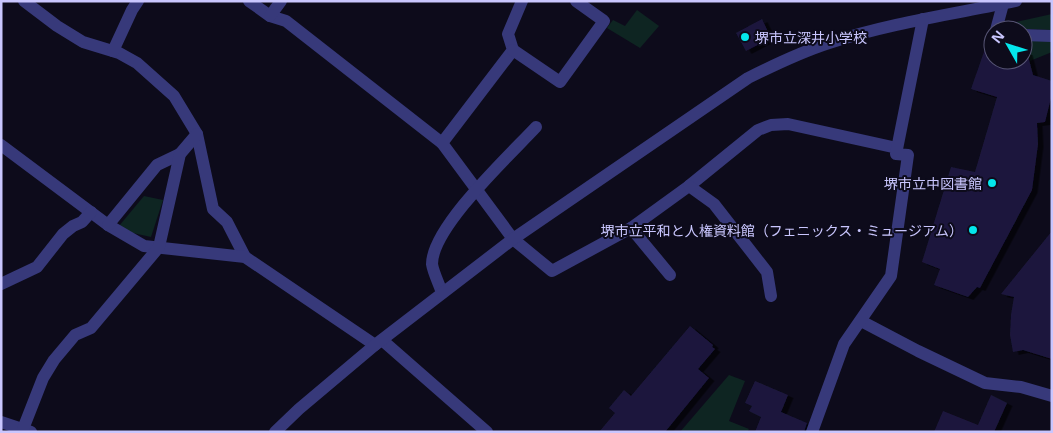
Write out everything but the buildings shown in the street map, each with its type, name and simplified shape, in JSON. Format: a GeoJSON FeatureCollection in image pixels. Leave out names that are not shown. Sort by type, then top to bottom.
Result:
{"type":"FeatureCollection","features":[{"type":"Feature","properties":{"kind":"street"},"geometry":{"type":"LineString","coordinates":[[24,1],[57,26],[83,42],[113,51],[137,63],[174,96],[197,134],[213,210],[227,222],[245,257]]}},
{"type":"Feature","properties":{"kind":"street"},"geometry":{"type":"LineString","coordinates":[[113,51],[138,1]]}},
{"type":"Feature","properties":{"kind":"street"},"geometry":{"type":"LineString","coordinates":[[250,1],[270,16],[286,21],[442,143],[513,239],[552,271],[631,228],[689,186],[758,130],[771,125],[788,124],[897,148]]}},
{"type":"Feature","properties":{"kind":"street"},"geometry":{"type":"LineString","coordinates":[[270,16],[281,1]]}},
{"type":"Feature","properties":{"kind":"street"},"geometry":{"type":"LineString","coordinates":[[522,1],[508,34],[512,50],[560,82],[604,21],[576,1]]}},
{"type":"Feature","properties":{"kind":"street"},"geometry":{"type":"LineString","coordinates":[[275,432],[299,409],[378,343],[513,239],[748,78],[786,59],[827,43],[923,19],[1016,1]]}},
{"type":"Feature","properties":{"kind":"street"},"geometry":{"type":"LineString","coordinates":[[999,20],[1003,4]]}},
{"type":"Feature","properties":{"kind":"street"},"geometry":{"type":"LineString","coordinates":[[812,432],[844,344],[891,276],[908,156],[896,154],[923,19]]}},
{"type":"Feature","properties":{"kind":"street"},"geometry":{"type":"LineString","coordinates":[[1033,35],[1052,36]]}},
{"type":"Feature","properties":{"kind":"street"},"geometry":{"type":"LineString","coordinates":[[442,143],[512,50]]}},
{"type":"Feature","properties":{"kind":"street"},"geometry":{"type":"LineString","coordinates":[[442,294],[432,265],[436,246],[445,230],[476,190],[536,128]]}},
{"type":"Feature","properties":{"kind":"street"},"geometry":{"type":"LineString","coordinates":[[108,225],[156,165],[180,154],[197,134]]}},
{"type":"Feature","properties":{"kind":"street"},"geometry":{"type":"LineString","coordinates":[[1,146],[108,225],[144,246],[245,257],[378,343],[487,432]]}},
{"type":"Feature","properties":{"kind":"street"},"geometry":{"type":"LineString","coordinates":[[1,422],[27,430],[43,378],[54,360],[75,335],[91,328],[159,247],[180,154]]}},
{"type":"Feature","properties":{"kind":"street"},"geometry":{"type":"LineString","coordinates":[[689,186],[714,204],[767,272],[770,296]]}},
{"type":"Feature","properties":{"kind":"street"},"geometry":{"type":"LineString","coordinates":[[1,284],[38,267],[63,234],[82,222],[91,212]]}},
{"type":"Feature","properties":{"kind":"street"},"geometry":{"type":"LineString","coordinates":[[631,228],[670,275]]}},
{"type":"Feature","properties":{"kind":"street"},"geometry":{"type":"LineString","coordinates":[[861,321],[918,352],[985,383],[1021,387],[1052,396]]}},
{"type":"Feature","properties":{"kind":"green space"},"geometry":{"type":"Polygon","coordinates":[[[637,10],[659,26],[640,48],[607,28],[613,20],[625,26],[637,10]]]}},
{"type":"Feature","properties":{"kind":"green space"},"geometry":{"type":"Polygon","coordinates":[[[1052,14],[1052,30],[1033,29],[1033,20],[1025,20],[1052,14]]]}},
{"type":"Feature","properties":{"kind":"green space"},"geometry":{"type":"Polygon","coordinates":[[[1033,40],[1052,41],[1052,52],[1033,60],[1033,40]]]}},
{"type":"Feature","properties":{"kind":"green space"},"geometry":{"type":"Polygon","coordinates":[[[144,196],[163,200],[151,237],[133,233],[119,226],[144,196]]]}},
{"type":"Feature","properties":{"kind":"green space"},"geometry":{"type":"Polygon","coordinates":[[[729,375],[745,381],[729,421],[749,429],[747,432],[680,432],[729,375]]]}},
{"type":"Feature","properties":{"kind":"place","name":"堺市立深井小学校"},"geometry":{"type":"Point","coordinates":[745,37]}},
{"type":"Feature","properties":{"kind":"place","name":"堺市立中図書館"},"geometry":{"type":"Point","coordinates":[992,183]}},
{"type":"Feature","properties":{"kind":"place","name":"堺市立平和と人権資料館（フェニックス・ミュージアム）"},"geometry":{"type":"Point","coordinates":[973,230]}}]}
